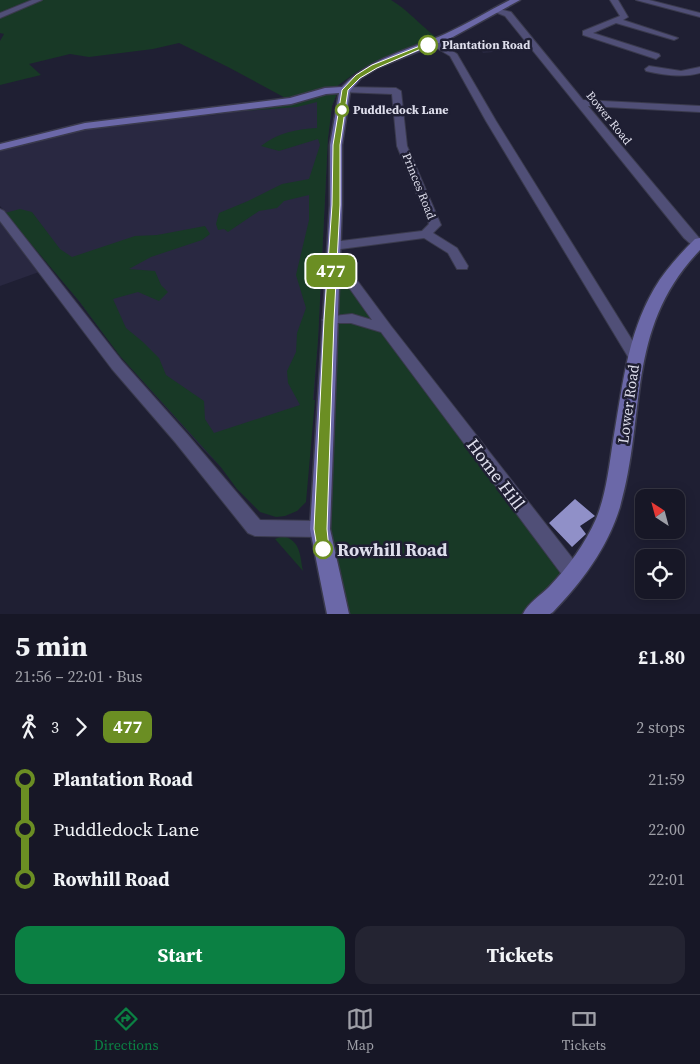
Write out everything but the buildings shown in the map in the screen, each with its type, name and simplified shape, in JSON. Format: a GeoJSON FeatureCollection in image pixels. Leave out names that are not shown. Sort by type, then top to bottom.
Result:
{"type":"FeatureCollection","features":[{"type":"Feature","properties":{"kind":"main road"},"geometry":{"type":"LineString","coordinates":[[338,614],[326,566],[320,529],[336,205],[337,140],[345,90],[358,76],[374,66],[433,42],[516,0]]}},
{"type":"Feature","properties":{"kind":"main road"},"geometry":{"type":"LineString","coordinates":[[0,147],[85,126],[290,101],[325,91],[345,90]]}},
{"type":"Feature","properties":{"kind":"main road","name":"Lower Road"},"geometry":{"type":"LineString","coordinates":[[573,574],[594,546],[606,520],[614,492],[635,356],[653,305],[664,283],[699,243]]}},
{"type":"Feature","properties":{"kind":"main road"},"geometry":{"type":"LineString","coordinates":[[543,612],[573,574]]}},
{"type":"Feature","properties":{"kind":"street"},"geometry":{"type":"LineString","coordinates":[[0,16],[38,0]]}},
{"type":"Feature","properties":{"kind":"street"},"geometry":{"type":"LineString","coordinates":[[614,0],[624,17],[586,33],[671,73],[688,74],[700,70]]}},
{"type":"Feature","properties":{"kind":"street"},"geometry":{"type":"LineString","coordinates":[[640,0],[700,15]]}},
{"type":"Feature","properties":{"kind":"street","name":"Bower Road"},"geometry":{"type":"LineString","coordinates":[[498,10],[508,14],[688,234],[699,243]]}},
{"type":"Feature","properties":{"kind":"street"},"geometry":{"type":"LineString","coordinates":[[617,21],[674,38]]}},
{"type":"Feature","properties":{"kind":"street"},"geometry":{"type":"LineString","coordinates":[[433,42],[452,54],[635,356]]}},
{"type":"Feature","properties":{"kind":"street","name":"Princes Road"},"geometry":{"type":"LineString","coordinates":[[333,250],[426,234],[435,226],[402,146],[396,91],[345,90]]}},
{"type":"Feature","properties":{"kind":"street"},"geometry":{"type":"LineString","coordinates":[[581,103],[700,110]]}},
{"type":"Feature","properties":{"kind":"street"},"geometry":{"type":"LineString","coordinates":[[0,213],[117,365],[181,438],[255,528],[320,529]]}},
{"type":"Feature","properties":{"kind":"street"},"geometry":{"type":"LineString","coordinates":[[426,234],[453,251],[462,266]]}},
{"type":"Feature","properties":{"kind":"street","name":"Home Hill"},"geometry":{"type":"LineString","coordinates":[[333,250],[386,329],[573,574]]}},
{"type":"Feature","properties":{"kind":"street"},"geometry":{"type":"LineString","coordinates":[[329,320],[352,318],[386,329]]}},
{"type":"Feature","properties":{"kind":"shaded area"},"geometry":{"type":"Polygon","coordinates":[[[485,40],[487,43],[529,40],[531,42],[502,43],[506,49],[483,53],[475,41],[485,40]]]}},
{"type":"Feature","properties":{"kind":"shaded area"},"geometry":{"type":"Polygon","coordinates":[[[338,91],[332,106],[328,138],[318,340],[311,435],[237,489],[226,472],[202,448],[120,356],[79,301],[0,206],[0,150],[86,127],[181,116],[216,115],[231,112],[230,110],[338,91]]]}},
{"type":"Feature","properties":{"kind":"shaded area"},"geometry":{"type":"Polygon","coordinates":[[[0,222],[39,272],[0,286],[0,222]]]}},
{"type":"Feature","properties":{"kind":"green space"},"geometry":{"type":"Polygon","coordinates":[[[0,0],[391,0],[436,37],[358,71],[336,87],[291,101],[179,43],[153,49],[89,57],[70,54],[29,64],[41,75],[0,85],[0,41],[4,34],[0,33],[0,0]]]}},
{"type":"Feature","properties":{"kind":"green space"},"geometry":{"type":"Polygon","coordinates":[[[338,91],[332,106],[328,138],[318,340],[313,400],[315,400],[306,502],[297,511],[285,516],[276,517],[260,512],[237,489],[220,466],[120,356],[79,301],[5,213],[20,209],[32,212],[60,249],[72,257],[135,236],[157,235],[205,226],[210,234],[202,240],[151,257],[129,269],[155,271],[161,285],[168,292],[159,301],[138,292],[113,299],[126,328],[159,358],[166,375],[204,401],[205,419],[214,433],[300,405],[288,383],[287,371],[296,352],[297,333],[306,308],[296,275],[309,220],[309,195],[284,201],[277,208],[259,211],[228,232],[224,229],[218,230],[216,224],[219,213],[282,184],[309,179],[320,145],[318,139],[279,151],[261,146],[274,138],[288,133],[302,129],[317,128],[317,102],[297,107],[231,112],[230,110],[338,91]]]}},
{"type":"Feature","properties":{"kind":"green space"},"geometry":{"type":"Polygon","coordinates":[[[333,255],[572,574],[532,614],[339,614],[323,550],[333,255]]]}},
{"type":"Feature","properties":{"kind":"green space"},"geometry":{"type":"Polygon","coordinates":[[[283,536],[293,541],[299,550],[303,571],[275,539],[283,536]]]}},
{"type":"Feature","properties":{"kind":"bus line","name":"477"},"geometry":{"type":"LineString","coordinates":[[323,549],[320,529],[332,254],[336,205],[336,145],[345,90],[358,76],[374,66],[428,45]]}},
{"type":"Feature","properties":{"kind":"place","name":"Plantation Road"},"geometry":{"type":"Point","coordinates":[428,45]}},
{"type":"Feature","properties":{"kind":"place","name":"Puddledock Lane"},"geometry":{"type":"Point","coordinates":[342,110]}},
{"type":"Feature","properties":{"kind":"place","name":"Rowhill Road"},"geometry":{"type":"Point","coordinates":[323,549]}}]}
